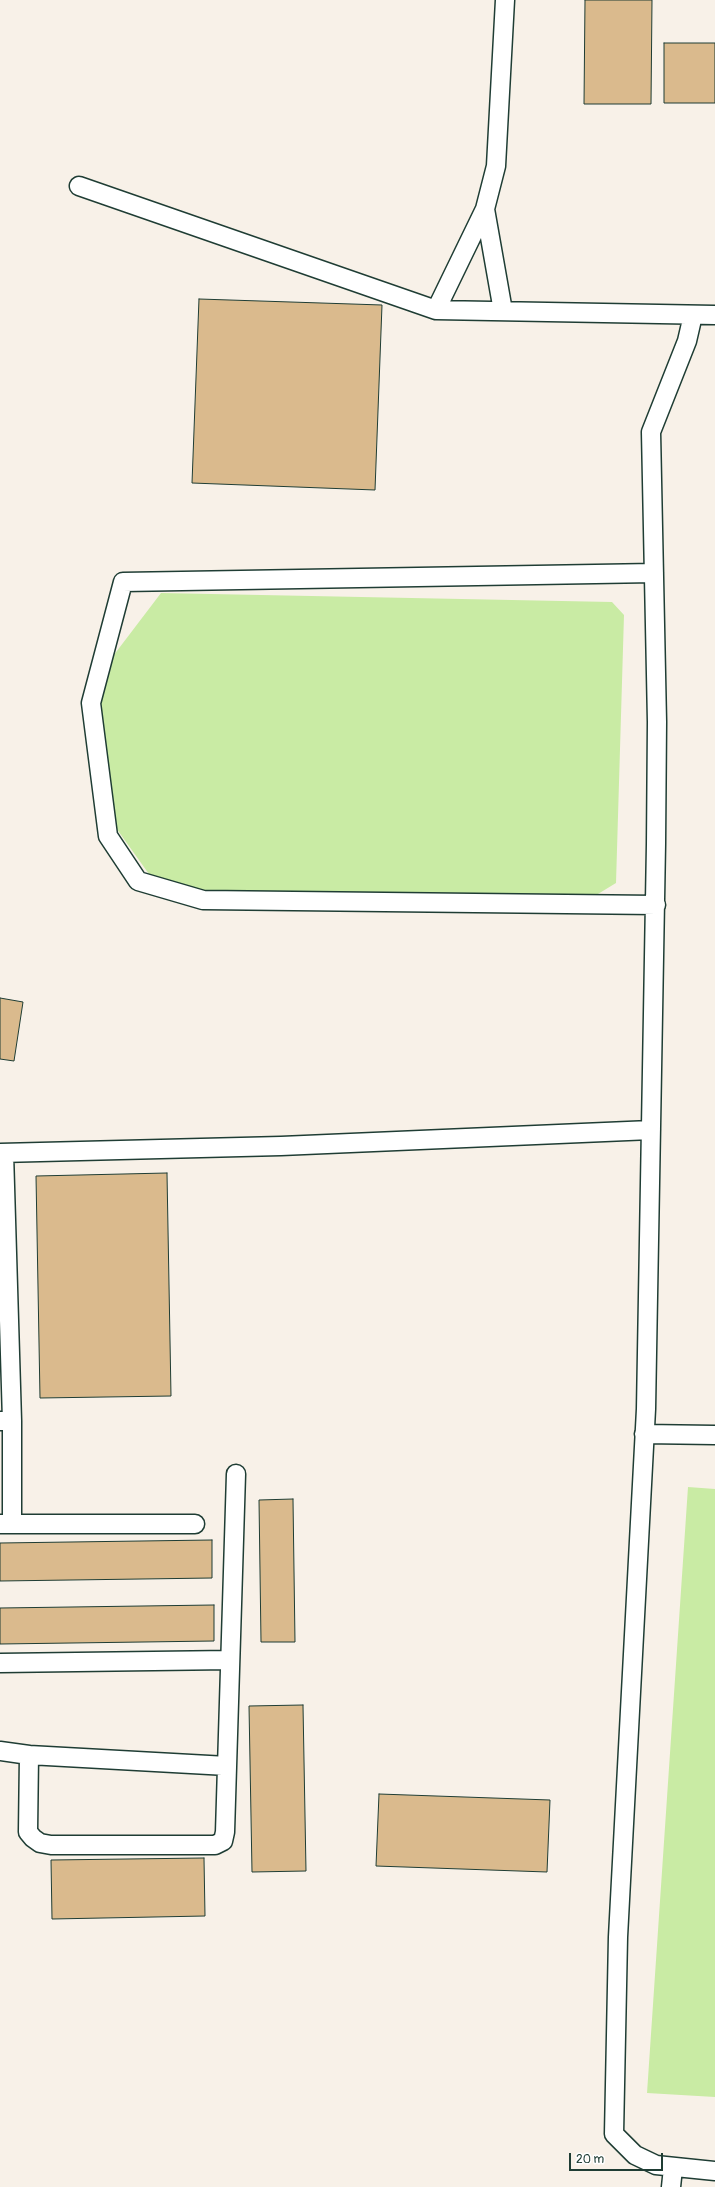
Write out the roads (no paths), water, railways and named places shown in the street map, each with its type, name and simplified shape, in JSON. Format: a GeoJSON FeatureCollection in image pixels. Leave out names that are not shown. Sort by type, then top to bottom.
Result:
{"type":"FeatureCollection","features":[{"type":"Feature","properties":{"kind":"lane"},"geometry":{"type":"LineString","coordinates":[[436,310],[485,209],[496,166],[505,0]]}},
{"type":"Feature","properties":{"kind":"lane"},"geometry":{"type":"LineString","coordinates":[[78,186],[436,310],[715,315]]}},
{"type":"Feature","properties":{"kind":"lane"},"geometry":{"type":"LineString","coordinates":[[485,209],[503,311]]}},
{"type":"Feature","properties":{"kind":"lane"},"geometry":{"type":"LineString","coordinates":[[693,315],[687,341],[651,432],[657,722],[656,905],[644,1434],[618,1936],[614,2134],[635,2155],[656,2165],[673,2168],[715,2171]]}},
{"type":"Feature","properties":{"kind":"lane"},"geometry":{"type":"LineString","coordinates":[[654,573],[123,582],[91,703],[108,836],[138,881],[203,900],[656,905]]}},
{"type":"Feature","properties":{"kind":"lane"},"geometry":{"type":"LineString","coordinates":[[195,1524],[6,1524],[2,1153],[281,1146],[651,1130]]}},
{"type":"Feature","properties":{"kind":"lane"},"geometry":{"type":"LineString","coordinates":[[644,1434],[715,1435]]}},
{"type":"Feature","properties":{"kind":"lane"},"geometry":{"type":"LineString","coordinates":[[30,1755],[28,1832],[32,1838],[40,1843],[51,1845],[215,1845],[223,1841],[225,1832],[236,1474]]}},
{"type":"Feature","properties":{"kind":"lane"},"geometry":{"type":"LineString","coordinates":[[0,1663],[230,1660]]}},
{"type":"Feature","properties":{"kind":"lane"},"geometry":{"type":"LineString","coordinates":[[0,1751],[30,1755],[227,1766]]}},
{"type":"Feature","properties":{"kind":"lane"},"geometry":{"type":"LineString","coordinates":[[671,2187],[673,2168]]}}]}
